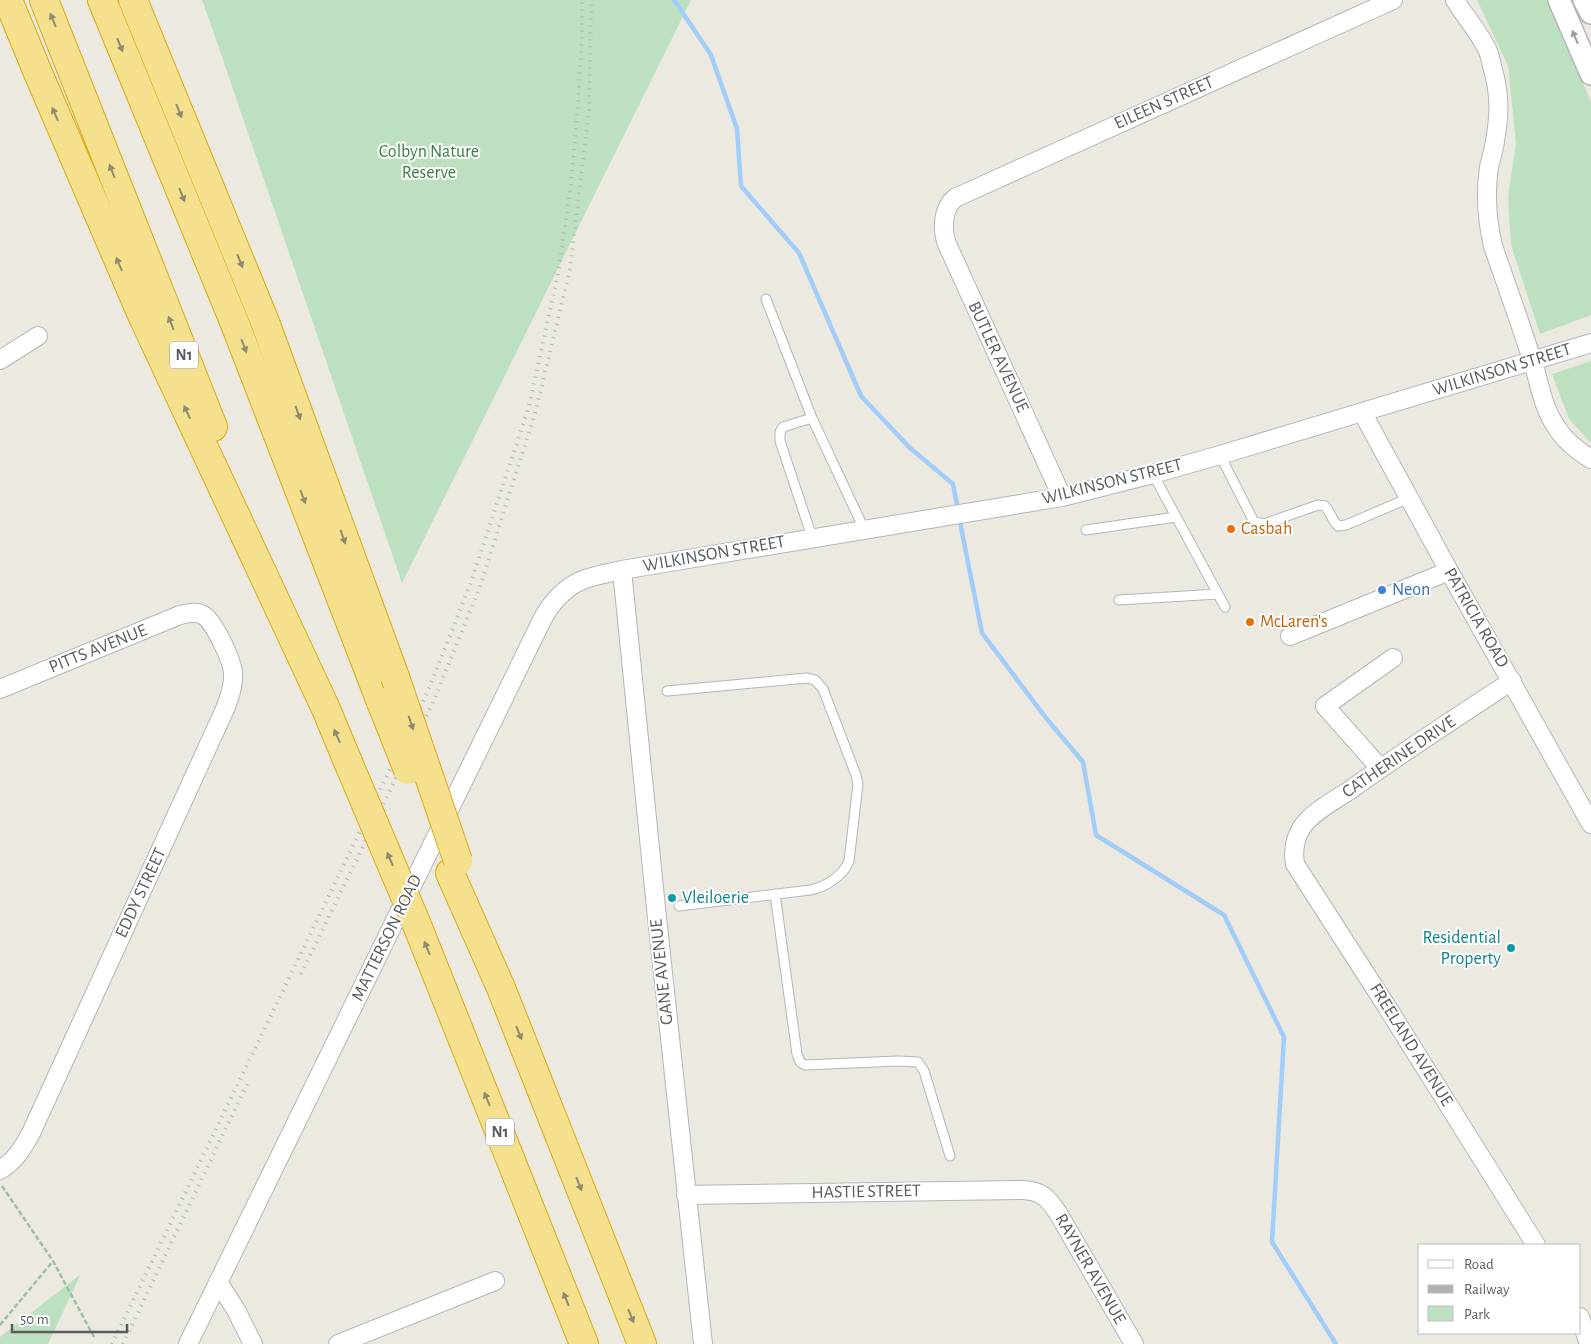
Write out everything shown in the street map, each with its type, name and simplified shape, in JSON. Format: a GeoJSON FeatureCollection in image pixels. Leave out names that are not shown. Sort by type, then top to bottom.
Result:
{"type":"FeatureCollection","features":[{"type":"Feature","properties":{"kind":"highway"},"geometry":{"type":"LineString","coordinates":[[8,0],[142,315],[326,709]]}},
{"type":"Feature","properties":{"kind":"highway","name":"N1"},"geometry":{"type":"LineString","coordinates":[[44,0],[176,336],[326,709],[415,920],[584,1344]]}},
{"type":"Feature","properties":{"kind":"highway"},"geometry":{"type":"LineString","coordinates":[[102,0],[236,324],[381,702],[454,867],[642,1344]]}},
{"type":"Feature","properties":{"kind":"highway"},"geometry":{"type":"LineString","coordinates":[[133,0],[265,322],[395,677],[454,867]]}},
{"type":"Feature","properties":{"kind":"highway"},"geometry":{"type":"LineString","coordinates":[[136,0],[160,65]]}},
{"type":"Feature","properties":{"kind":"street","name":"EILEEN STREET"},"geometry":{"type":"LineString","coordinates":[[945,216],[950,203],[956,198],[1393,0]]}},
{"type":"Feature","properties":{"kind":"street"},"geometry":{"type":"LineString","coordinates":[[1454,0],[1488,51],[1496,80],[1499,115],[1489,166],[1487,200],[1493,246],[1533,361],[1543,401],[1553,423],[1568,442],[1591,459]]}},
{"type":"Feature","properties":{"kind":"street"},"geometry":{"type":"LineString","coordinates":[[1559,0],[1591,74]]}},
{"type":"Feature","properties":{"kind":"street"},"geometry":{"type":"LineString","coordinates":[[1584,0],[1591,13]]}},
{"type":"Feature","properties":{"kind":"street","name":"BUTLER AVENUE"},"geometry":{"type":"LineString","coordinates":[[945,216],[944,233],[947,244],[1062,496]]}},
{"type":"Feature","properties":{"kind":"street"},"geometry":{"type":"LineString","coordinates":[[0,360],[38,336]]}},
{"type":"Feature","properties":{"kind":"street","name":"WILKINSON STREET"},"geometry":{"type":"LineString","coordinates":[[622,570],[1062,496],[1152,474],[1591,343]]}},
{"type":"Feature","properties":{"kind":"street","name":"PATRICIA ROAD"},"geometry":{"type":"LineString","coordinates":[[1362,412],[1591,824]]}},
{"type":"Feature","properties":{"kind":"street","name":"GANE AVENUE"},"geometry":{"type":"LineString","coordinates":[[622,570],[661,908],[686,1195],[703,1344]]}},
{"type":"Feature","properties":{"kind":"street","name":"MATTERSON ROAD"},"geometry":{"type":"LineString","coordinates":[[188,1344],[547,611],[563,593],[580,581],[622,570]]}},
{"type":"Feature","properties":{"kind":"street"},"geometry":{"type":"LineString","coordinates":[[1290,636],[1449,571]]}},
{"type":"Feature","properties":{"kind":"street","name":"PITTS AVENUE"},"geometry":{"type":"LineString","coordinates":[[0,689],[180,615],[197,613]]}},
{"type":"Feature","properties":{"kind":"street","name":"EDDY STREET"},"geometry":{"type":"LineString","coordinates":[[0,1170],[13,1160],[24,1147],[31,1133],[231,694],[234,675],[232,665],[210,622],[204,615],[197,613]]}},
{"type":"Feature","properties":{"kind":"street"},"geometry":{"type":"LineString","coordinates":[[1380,768],[1324,706],[1393,658]]}},
{"type":"Feature","properties":{"kind":"street","name":"CATHERINE DRIVE"},"geometry":{"type":"LineString","coordinates":[[1296,842],[1302,827],[1316,814],[1380,768],[1512,681]]}},
{"type":"Feature","properties":{"kind":"street","name":"FREELAND AVENUE"},"geometry":{"type":"LineString","coordinates":[[1296,842],[1294,851],[1295,864],[1535,1244]]}},
{"type":"Feature","properties":{"kind":"street","name":"HASTIE STREET"},"geometry":{"type":"LineString","coordinates":[[686,1195],[1022,1190],[1034,1191],[1044,1195]]}},
{"type":"Feature","properties":{"kind":"street","name":"RAYNER AVENUE"},"geometry":{"type":"LineString","coordinates":[[1044,1195],[1058,1213],[1134,1344]]}},
{"type":"Feature","properties":{"kind":"street"},"geometry":{"type":"LineString","coordinates":[[338,1344],[496,1280]]}},
{"type":"Feature","properties":{"kind":"street"},"geometry":{"type":"LineString","coordinates":[[218,1282],[236,1310],[253,1344]]}},
{"type":"Feature","properties":{"kind":"street"},"geometry":{"type":"LineString","coordinates":[[1581,1320],[1590,1343]]}},
{"type":"Feature","properties":{"kind":"lane"},"geometry":{"type":"LineString","coordinates":[[766,299],[812,418],[864,529]]}},
{"type":"Feature","properties":{"kind":"lane"},"geometry":{"type":"LineString","coordinates":[[812,418],[783,427],[780,432],[780,441],[812,537]]}},
{"type":"Feature","properties":{"kind":"lane"},"geometry":{"type":"LineString","coordinates":[[1220,454],[1254,522],[1264,524],[1318,505],[1325,506],[1338,526],[1346,525],[1409,498]]}},
{"type":"Feature","properties":{"kind":"lane"},"geometry":{"type":"LineString","coordinates":[[1152,474],[1225,607]]}},
{"type":"Feature","properties":{"kind":"lane"},"geometry":{"type":"LineString","coordinates":[[1086,530],[1176,517]]}},
{"type":"Feature","properties":{"kind":"lane"},"geometry":{"type":"LineString","coordinates":[[1119,600],[1218,594]]}},
{"type":"Feature","properties":{"kind":"lane"},"geometry":{"type":"LineString","coordinates":[[667,691],[807,678],[815,680],[823,689],[858,784],[849,861],[845,870],[834,880],[822,887],[810,890],[679,906]]}},
{"type":"Feature","properties":{"kind":"lane"},"geometry":{"type":"LineString","coordinates":[[775,894],[797,1054],[800,1062],[805,1065],[898,1061],[918,1062],[924,1071],[950,1156]]}},
{"type":"Feature","properties":{"kind":"path"},"geometry":{"type":"LineString","coordinates":[[0,1183],[53,1260],[94,1337]]}},
{"type":"Feature","properties":{"kind":"path"},"geometry":{"type":"LineString","coordinates":[[0,1325],[53,1260]]}},
{"type":"Feature","properties":{"kind":"green space","name":"Colbyn Nature Reserve"},"geometry":{"type":"Polygon","coordinates":[[[202,0],[691,0],[402,583],[210,22],[202,0]]]}},
{"type":"Feature","properties":{"kind":"green space"},"geometry":{"type":"Polygon","coordinates":[[[1477,0],[1548,0],[1591,102],[1591,315],[1540,334],[1511,245],[1508,198],[1516,143],[1508,66],[1477,0]]]}},
{"type":"Feature","properties":{"kind":"green space"},"geometry":{"type":"Polygon","coordinates":[[[1591,361],[1591,443],[1569,419],[1552,374],[1591,361]]]}},
{"type":"Feature","properties":{"kind":"green space"},"geometry":{"type":"Polygon","coordinates":[[[81,1274],[48,1344],[0,1344],[0,1337],[81,1274]]]}},
{"type":"Feature","properties":{"kind":"waterway"},"geometry":{"type":"LineString","coordinates":[[674,0],[711,55],[737,129],[741,186],[799,253],[861,396],[910,448],[953,484],[958,510]]}},
{"type":"Feature","properties":{"kind":"waterway"},"geometry":{"type":"LineString","coordinates":[[959,517],[982,633],[1046,718],[1083,762],[1096,835],[1224,915],[1284,1037],[1272,1242],[1336,1344]]}},
{"type":"Feature","properties":{"kind":"railway"},"geometry":{"type":"LineString","coordinates":[[112,1344],[427,693],[470,585],[529,406],[559,269],[571,182],[578,107],[582,0]]}},
{"type":"Feature","properties":{"kind":"railway"},"geometry":{"type":"LineString","coordinates":[[301,974],[434,700],[480,587],[536,410],[570,269],[589,110],[591,0]]}},
{"type":"Feature","properties":{"kind":"railway"},"geometry":{"type":"LineString","coordinates":[[123,1344],[248,1082]]}},
{"type":"Feature","properties":{"kind":"place","name":"Casbah"},"geometry":{"type":"Point","coordinates":[1231,529]}},
{"type":"Feature","properties":{"kind":"place","name":"Neon"},"geometry":{"type":"Point","coordinates":[1382,590]}},
{"type":"Feature","properties":{"kind":"place","name":"McLaren's"},"geometry":{"type":"Point","coordinates":[1250,622]}},
{"type":"Feature","properties":{"kind":"place","name":"Vleiloerie"},"geometry":{"type":"Point","coordinates":[672,898]}},
{"type":"Feature","properties":{"kind":"place","name":"Residential Property"},"geometry":{"type":"Point","coordinates":[1511,948]}}]}
